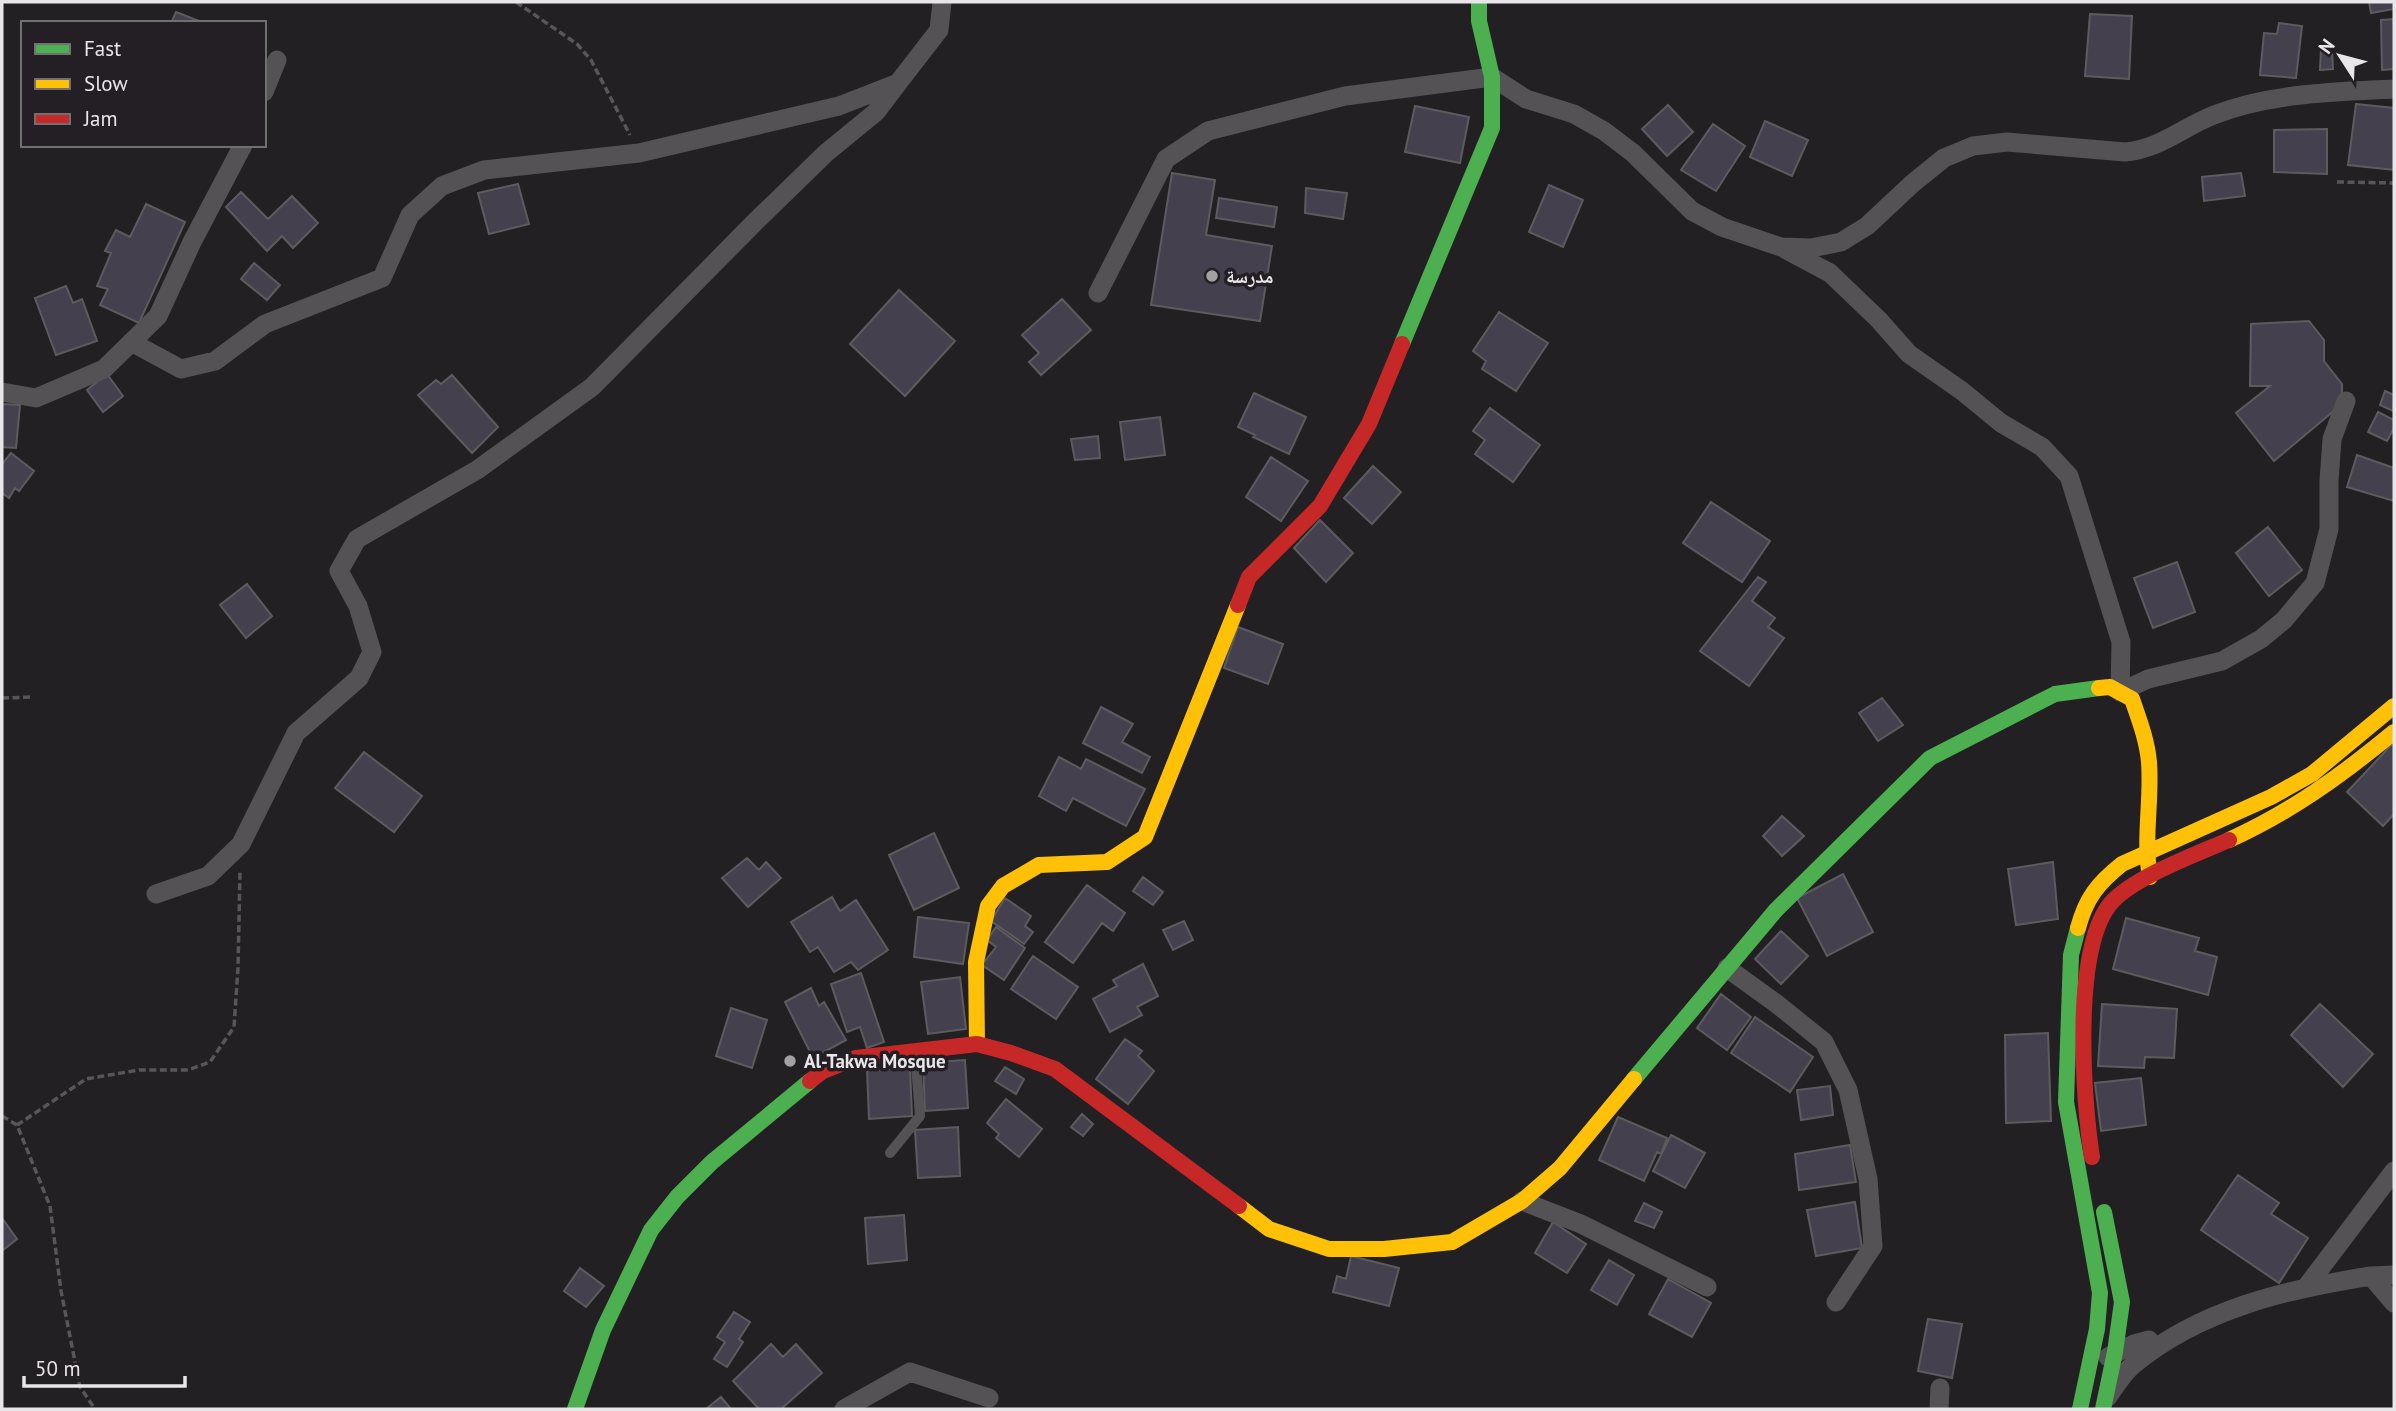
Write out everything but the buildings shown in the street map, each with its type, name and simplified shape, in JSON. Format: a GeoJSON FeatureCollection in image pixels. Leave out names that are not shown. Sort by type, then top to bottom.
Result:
{"type":"FeatureCollection","features":[{"type":"Feature","properties":{"kind":"street"},"geometry":{"type":"LineString","coordinates":[[156,894],[208,876],[241,844],[296,733],[359,678],[372,652],[358,606],[338,571],[357,539],[477,470],[592,387],[826,153],[876,112],[939,30],[942,2]]}},
{"type":"Feature","properties":{"kind":"street"},"geometry":{"type":"LineString","coordinates":[[977,1044],[976,962],[988,906],[1003,886],[1039,865],[1107,862],[1144,837],[1249,577],[1321,506],[1369,424],[1492,128],[1492,77],[1479,22],[1479,2]]}},
{"type":"Feature","properties":{"kind":"street"},"geometry":{"type":"LineString","coordinates":[[266,87],[277,60]]}},
{"type":"Feature","properties":{"kind":"street"},"geometry":{"type":"LineString","coordinates":[[1098,293],[1166,159],[1208,131],[1345,96],[1492,77],[1526,99],[1574,114],[1604,131],[1633,153],[1692,211],[1722,227],[1781,247],[1830,273],[1879,320],[1909,354],[1962,391],[2001,423],[2042,447],[2069,476],[2121,642],[2120,692]]}},
{"type":"Feature","properties":{"kind":"street"},"geometry":{"type":"LineString","coordinates":[[131,342],[181,369],[215,361],[265,324],[382,278],[410,215],[442,186],[484,170],[639,153],[839,106],[898,83]]}},
{"type":"Feature","properties":{"kind":"street"},"geometry":{"type":"LineString","coordinates":[[1781,247],[1811,248],[1841,242],[1867,226],[1944,158],[1973,146],[2007,142],[2125,152],[2142,150],[2163,142],[2213,115],[2258,103],[2311,94],[2394,89]]}},
{"type":"Feature","properties":{"kind":"street"},"geometry":{"type":"LineString","coordinates":[[2,392],[36,398],[104,369],[158,316],[192,242],[242,147]]}},
{"type":"Feature","properties":{"kind":"street"},"geometry":{"type":"LineString","coordinates":[[2120,692],[2148,679],[2222,661],[2261,639],[2284,620],[2315,583],[2329,529],[2332,439],[2346,401]]}},
{"type":"Feature","properties":{"kind":"street"},"geometry":{"type":"LineString","coordinates":[[575,1409],[603,1330],[651,1230],[677,1197],[792,1094],[823,1071],[856,1058],[977,1044],[1011,1053],[1055,1069],[1269,1229],[1329,1250],[1384,1249],[1452,1242],[1522,1201],[1560,1168],[1776,910],[1930,758],[2055,694],[2110,687],[2120,692],[2132,699],[2143,730],[2149,762],[2145,853],[2150,877]]}},
{"type":"Feature","properties":{"kind":"street"},"geometry":{"type":"LineString","coordinates":[[2080,1409],[2090,1370],[2100,1293],[2066,1102],[2071,955],[2089,899],[2101,881],[2122,864],[2271,797],[2312,774],[2394,706]]}},
{"type":"Feature","properties":{"kind":"street"},"geometry":{"type":"LineString","coordinates":[[2095,1173],[2083,1070],[2090,951],[2097,925],[2108,906],[2124,892],[2150,877],[2274,819],[2317,794],[2394,732]]}},
{"type":"Feature","properties":{"kind":"street"},"geometry":{"type":"LineString","coordinates":[[1727,968],[1824,1042],[1848,1090],[1868,1180],[1873,1246],[1836,1302]]}},
{"type":"Feature","properties":{"kind":"street"},"geometry":{"type":"LineString","coordinates":[[2306,1286],[2394,1171]]}},
{"type":"Feature","properties":{"kind":"street"},"geometry":{"type":"LineString","coordinates":[[2101,1200],[2122,1302],[2104,1405]]}},
{"type":"Feature","properties":{"kind":"street"},"geometry":{"type":"LineString","coordinates":[[1522,1201],[1581,1224],[1707,1287]]}},
{"type":"Feature","properties":{"kind":"street"},"geometry":{"type":"LineString","coordinates":[[2097,1329],[2104,1342],[2115,1352],[2132,1355],[2230,1310],[2306,1286],[2394,1275]]}},
{"type":"Feature","properties":{"kind":"street"},"geometry":{"type":"LineString","coordinates":[[2371,1276],[2394,1303]]}},
{"type":"Feature","properties":{"kind":"street"},"geometry":{"type":"LineString","coordinates":[[2121,1315],[2149,1347]]}},
{"type":"Feature","properties":{"kind":"street"},"geometry":{"type":"LineString","coordinates":[[2104,1405],[2131,1366],[2149,1347]]}},
{"type":"Feature","properties":{"kind":"street"},"geometry":{"type":"LineString","coordinates":[[2090,1370],[2115,1352]]}},
{"type":"Feature","properties":{"kind":"street"},"geometry":{"type":"LineString","coordinates":[[844,1409],[909,1372],[989,1398]]}},
{"type":"Feature","properties":{"kind":"street"},"geometry":{"type":"LineString","coordinates":[[1939,1409],[1940,1388]]}},
{"type":"Feature","properties":{"kind":"lane"},"geometry":{"type":"LineString","coordinates":[[890,1153],[920,1116],[915,1052]]}},
{"type":"Feature","properties":{"kind":"path"},"geometry":{"type":"LineString","coordinates":[[516,2],[577,44],[591,60],[639,153]]}},
{"type":"Feature","properties":{"kind":"path"},"geometry":{"type":"LineString","coordinates":[[2337,182],[2394,183]]}},
{"type":"Feature","properties":{"kind":"path"},"geometry":{"type":"LineString","coordinates":[[2,698],[31,697]]}},
{"type":"Feature","properties":{"kind":"path"},"geometry":{"type":"LineString","coordinates":[[17,1125],[86,1080],[139,1070],[188,1070],[210,1062],[234,1027],[239,968],[241,844]]}},
{"type":"Feature","properties":{"kind":"path"},"geometry":{"type":"LineString","coordinates":[[2,1116],[17,1125],[50,1206],[61,1291],[80,1387],[95,1409]]}},
{"type":"Feature","properties":{"kind":"traffic: fast"},"geometry":{"type":"LineString","coordinates":[[1402,344],[1492,128],[1492,77],[1479,21],[1479,2]]}},
{"type":"Feature","properties":{"kind":"traffic: fast"},"geometry":{"type":"LineString","coordinates":[[1634,1079],[1776,910],[1930,758],[2055,694],[2099,688]]}},
{"type":"Feature","properties":{"kind":"traffic: fast"},"geometry":{"type":"LineString","coordinates":[[2078,928],[2071,955],[2066,1102],[2100,1293],[2097,1329],[2080,1409]]}},
{"type":"Feature","properties":{"kind":"traffic: fast"},"geometry":{"type":"LineString","coordinates":[[575,1409],[603,1330],[651,1230],[677,1197],[712,1162],[810,1081]]}},
{"type":"Feature","properties":{"kind":"traffic: fast"},"geometry":{"type":"LineString","coordinates":[[2103,1409],[2122,1302],[2104,1212]]}},
{"type":"Feature","properties":{"kind":"traffic: slow"},"geometry":{"type":"LineString","coordinates":[[977,1044],[976,962],[988,906],[1003,886],[1039,865],[1107,862],[1145,837],[1238,605]]}},
{"type":"Feature","properties":{"kind":"traffic: slow"},"geometry":{"type":"LineString","coordinates":[[2099,688],[2110,687],[2132,699],[2145,738],[2150,777],[2147,848],[2150,877]]}},
{"type":"Feature","properties":{"kind":"traffic: slow"},"geometry":{"type":"LineString","coordinates":[[2078,928],[2094,892],[2122,864],[2271,797],[2312,774],[2394,706]]}},
{"type":"Feature","properties":{"kind":"traffic: slow"},"geometry":{"type":"LineString","coordinates":[[2229,840],[2315,792],[2394,732]]}},
{"type":"Feature","properties":{"kind":"traffic: slow"},"geometry":{"type":"LineString","coordinates":[[1239,1206],[1269,1229],[1329,1249],[1384,1249],[1452,1242],[1522,1201],[1560,1168],[1634,1079]]}},
{"type":"Feature","properties":{"kind":"traffic: jam"},"geometry":{"type":"LineString","coordinates":[[1238,605],[1249,577],[1320,506],[1369,424],[1402,344]]}},
{"type":"Feature","properties":{"kind":"traffic: jam"},"geometry":{"type":"LineString","coordinates":[[2092,1157],[2084,1063],[2085,988],[2090,954],[2099,925],[2111,903],[2121,893],[2167,867],[2229,840]]}},
{"type":"Feature","properties":{"kind":"traffic: jam"},"geometry":{"type":"LineString","coordinates":[[810,1081],[823,1071],[856,1058],[977,1044],[1011,1053],[1055,1069],[1239,1206]]}},
{"type":"Feature","properties":{"kind":"place","name":"مدرسة"},"geometry":{"type":"Point","coordinates":[1212,276]}},
{"type":"Feature","properties":{"kind":"place","name":"Al-Takwa Mosque"},"geometry":{"type":"Point","coordinates":[790,1061]}}]}
